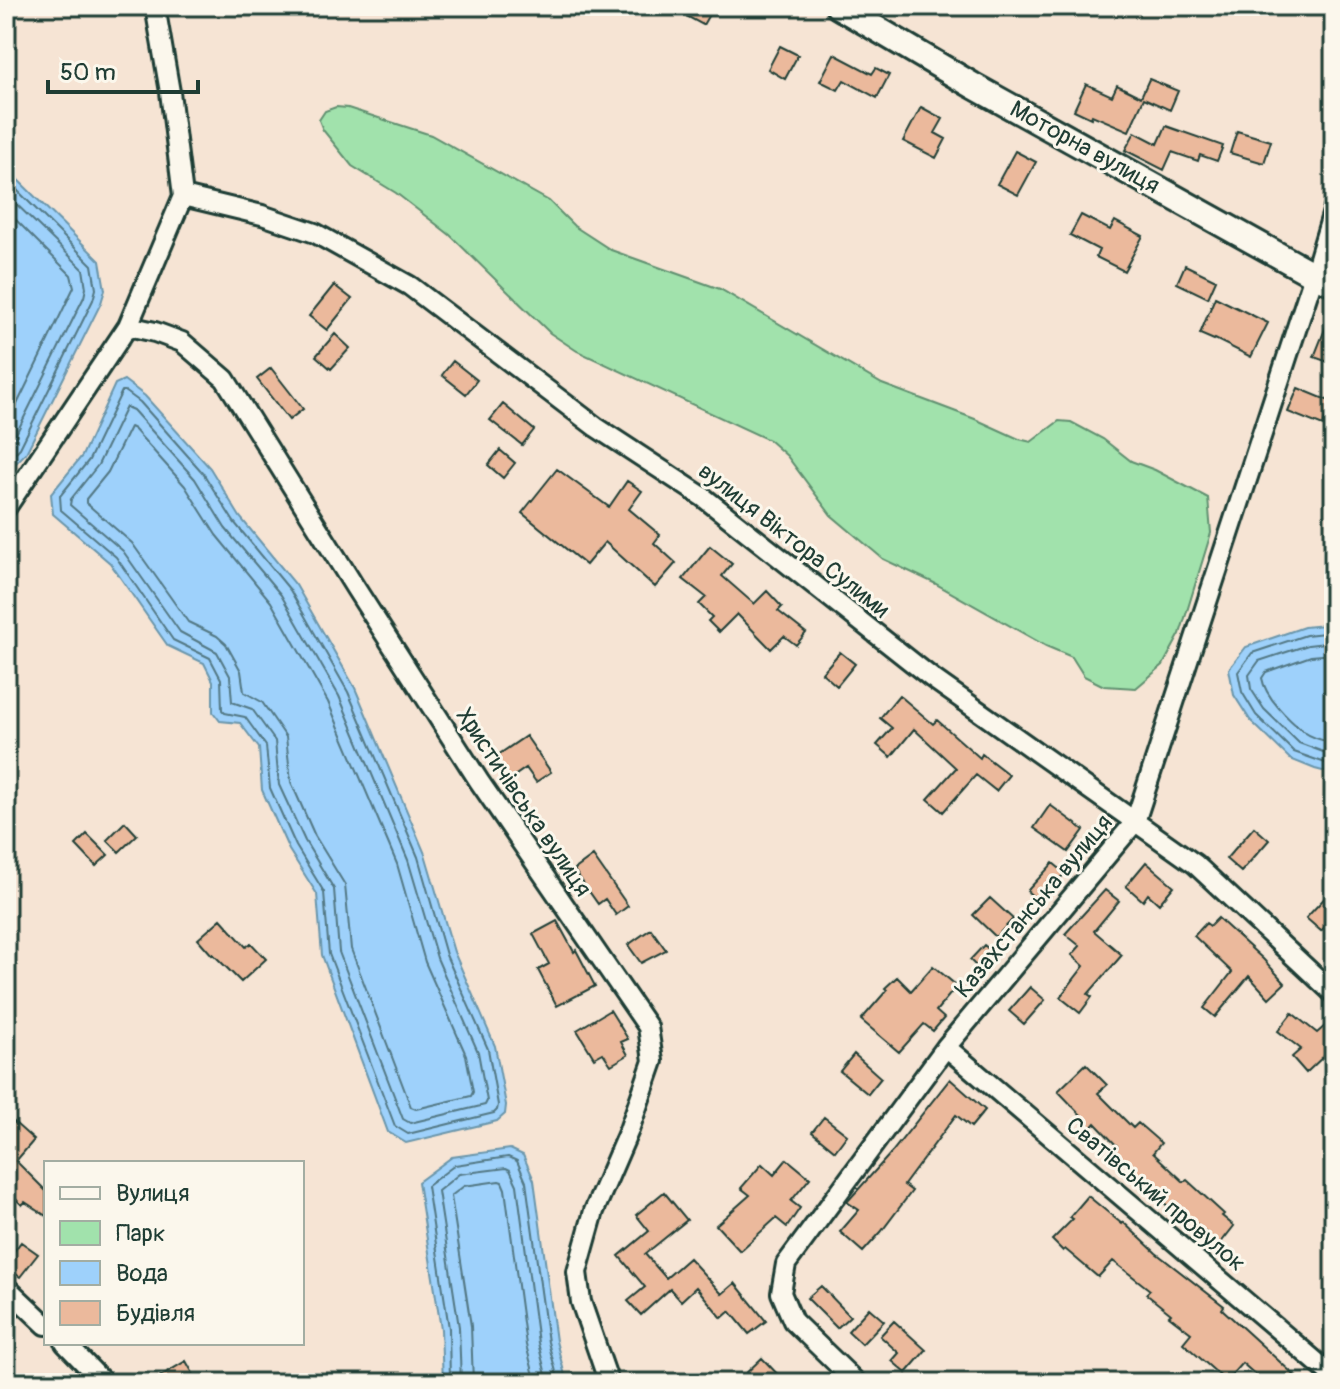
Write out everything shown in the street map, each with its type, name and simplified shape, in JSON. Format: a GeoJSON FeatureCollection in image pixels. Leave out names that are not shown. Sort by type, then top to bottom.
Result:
{"type":"FeatureCollection","features":[{"type":"Feature","properties":{"kind":"street"},"geometry":{"type":"LineString","coordinates":[[6,508],[128,326],[183,196],[155,6]]}},
{"type":"Feature","properties":{"kind":"street","name":"Моторна вулиця"},"geometry":{"type":"LineString","coordinates":[[838,6],[986,92],[1324,279]]}},
{"type":"Feature","properties":{"kind":"street","name":"вулиця Віктора Сулими"},"geometry":{"type":"LineString","coordinates":[[183,196],[262,215],[315,233],[410,286],[596,427],[703,497],[932,678],[1195,864],[1334,994]]}},
{"type":"Feature","properties":{"kind":"street","name":"Казахстанська вулиця"},"geometry":{"type":"LineString","coordinates":[[857,1383],[793,1321],[781,1293],[786,1264],[946,1047],[1135,822],[1324,279],[1334,208]]}},
{"type":"Feature","properties":{"kind":"street","name":"Христичівська вулиця"},"geometry":{"type":"LineString","coordinates":[[128,326],[182,342],[225,379],[479,781],[648,1027],[653,1061],[629,1130],[594,1211],[577,1272],[581,1302],[609,1383]]}},
{"type":"Feature","properties":{"kind":"street","name":"Сватівський провулок"},"geometry":{"type":"LineString","coordinates":[[946,1047],[1334,1377]]}},
{"type":"Feature","properties":{"kind":"street"},"geometry":{"type":"LineString","coordinates":[[6,1287],[44,1323]]}},
{"type":"Feature","properties":{"kind":"street"},"geometry":{"type":"LineString","coordinates":[[67,1345],[104,1383]]}},
{"type":"Feature","properties":{"kind":"green space"},"geometry":{"type":"Polygon","coordinates":[[[336,107],[348,108],[431,135],[549,201],[574,226],[611,250],[720,289],[882,384],[1031,442],[1059,421],[1071,422],[1103,439],[1131,461],[1208,498],[1211,533],[1180,634],[1163,665],[1136,688],[1104,686],[1084,676],[1072,657],[883,559],[831,515],[787,456],[769,440],[577,351],[550,333],[450,235],[396,193],[352,166],[323,130],[319,120],[325,111],[336,107]]]}},
{"type":"Feature","properties":{"kind":"water"},"geometry":{"type":"Polygon","coordinates":[[[6,168],[100,261],[105,290],[26,453],[16,463],[6,462],[6,168]]]}},
{"type":"Feature","properties":{"kind":"water"},"geometry":{"type":"Polygon","coordinates":[[[124,380],[145,396],[210,468],[240,517],[296,585],[355,688],[425,854],[454,952],[495,1046],[506,1105],[505,1114],[497,1121],[406,1143],[388,1132],[322,955],[317,894],[289,850],[262,790],[259,748],[240,723],[220,721],[213,712],[213,681],[204,663],[168,646],[110,563],[53,514],[51,494],[82,456],[115,384],[124,380]]]}},
{"type":"Feature","properties":{"kind":"water"},"geometry":{"type":"Polygon","coordinates":[[[1334,624],[1334,774],[1290,759],[1250,720],[1234,695],[1229,669],[1246,647],[1304,627],[1334,624]]]}},
{"type":"Feature","properties":{"kind":"water"},"geometry":{"type":"Polygon","coordinates":[[[510,1149],[523,1155],[534,1180],[556,1341],[567,1383],[443,1383],[441,1329],[418,1182],[452,1157],[510,1149]]]}},
{"type":"Feature","properties":{"kind":"building"},"geometry":{"type":"Polygon","coordinates":[[[668,6],[702,6],[711,11],[703,25],[668,6]]]}},
{"type":"Feature","properties":{"kind":"building"},"geometry":{"type":"Polygon","coordinates":[[[780,46],[798,55],[785,79],[768,69],[780,46]]]}},
{"type":"Feature","properties":{"kind":"building"},"geometry":{"type":"Polygon","coordinates":[[[834,54],[872,74],[876,68],[889,75],[877,98],[844,80],[838,90],[820,81],[834,54]]]}},
{"type":"Feature","properties":{"kind":"building"},"geometry":{"type":"Polygon","coordinates":[[[1149,79],[1178,91],[1170,110],[1144,98],[1129,131],[1074,110],[1086,84],[1112,96],[1117,85],[1141,97],[1149,79]]]}},
{"type":"Feature","properties":{"kind":"building"},"geometry":{"type":"Polygon","coordinates":[[[921,107],[943,119],[935,133],[946,139],[936,158],[903,141],[921,107]]]}},
{"type":"Feature","properties":{"kind":"building"},"geometry":{"type":"Polygon","coordinates":[[[1166,126],[1223,146],[1217,161],[1200,155],[1198,161],[1172,152],[1164,170],[1125,150],[1135,132],[1158,144],[1166,126]]]}},
{"type":"Feature","properties":{"kind":"building"},"geometry":{"type":"Polygon","coordinates":[[[1237,131],[1271,141],[1264,163],[1230,153],[1237,131]]]}},
{"type":"Feature","properties":{"kind":"building"},"geometry":{"type":"Polygon","coordinates":[[[1015,151],[1036,162],[1018,195],[997,184],[1015,151]]]}},
{"type":"Feature","properties":{"kind":"building"},"geometry":{"type":"Polygon","coordinates":[[[1081,215],[1110,230],[1115,221],[1143,236],[1124,271],[1096,257],[1099,250],[1070,235],[1081,215]]]}},
{"type":"Feature","properties":{"kind":"building"},"geometry":{"type":"Polygon","coordinates":[[[1185,265],[1216,280],[1208,298],[1177,283],[1185,265]]]}},
{"type":"Feature","properties":{"kind":"building"},"geometry":{"type":"Polygon","coordinates":[[[334,285],[352,299],[327,330],[309,316],[334,285]]]}},
{"type":"Feature","properties":{"kind":"building"},"geometry":{"type":"Polygon","coordinates":[[[1215,297],[1268,323],[1251,357],[1200,334],[1215,297]]]}},
{"type":"Feature","properties":{"kind":"building"},"geometry":{"type":"Polygon","coordinates":[[[1334,309],[1334,364],[1314,357],[1334,309]]]}},
{"type":"Feature","properties":{"kind":"building"},"geometry":{"type":"Polygon","coordinates":[[[335,334],[350,348],[331,369],[316,356],[335,334]]]}},
{"type":"Feature","properties":{"kind":"building"},"geometry":{"type":"Polygon","coordinates":[[[453,361],[477,380],[466,394],[442,375],[453,361]]]}},
{"type":"Feature","properties":{"kind":"building"},"geometry":{"type":"Polygon","coordinates":[[[271,368],[303,409],[289,420],[257,379],[271,368]]]}},
{"type":"Feature","properties":{"kind":"building"},"geometry":{"type":"Polygon","coordinates":[[[1298,388],[1332,402],[1323,426],[1288,412],[1298,388]]]}},
{"type":"Feature","properties":{"kind":"building"},"geometry":{"type":"Polygon","coordinates":[[[503,404],[534,430],[522,445],[490,420],[503,404]]]}},
{"type":"Feature","properties":{"kind":"building"},"geometry":{"type":"Polygon","coordinates":[[[500,450],[515,463],[503,478],[488,465],[500,450]]]}},
{"type":"Feature","properties":{"kind":"building"},"geometry":{"type":"Polygon","coordinates":[[[557,469],[609,507],[627,481],[642,491],[629,509],[660,535],[654,543],[676,563],[655,587],[605,542],[586,565],[522,513],[557,469]]]}},
{"type":"Feature","properties":{"kind":"building"},"geometry":{"type":"Polygon","coordinates":[[[710,546],[732,564],[722,576],[754,604],[767,591],[782,607],[778,611],[806,633],[796,645],[784,636],[771,649],[737,614],[719,632],[708,621],[712,617],[699,604],[706,597],[683,579],[710,546]]]}},
{"type":"Feature","properties":{"kind":"building"},"geometry":{"type":"Polygon","coordinates":[[[840,652],[855,664],[837,686],[822,673],[840,652]]]}},
{"type":"Feature","properties":{"kind":"building"},"geometry":{"type":"Polygon","coordinates":[[[899,695],[933,724],[937,720],[980,758],[982,754],[1009,775],[996,791],[976,775],[943,812],[928,799],[956,768],[914,729],[891,757],[877,745],[892,728],[880,718],[899,695]]]}},
{"type":"Feature","properties":{"kind":"building"},"geometry":{"type":"Polygon","coordinates":[[[526,736],[551,772],[536,782],[526,768],[510,779],[495,757],[526,736]]]}},
{"type":"Feature","properties":{"kind":"building"},"geometry":{"type":"Polygon","coordinates":[[[1050,805],[1084,830],[1068,852],[1034,828],[1050,805]]]}},
{"type":"Feature","properties":{"kind":"building"},"geometry":{"type":"Polygon","coordinates":[[[125,822],[137,835],[119,852],[107,840],[125,822]]]}},
{"type":"Feature","properties":{"kind":"building"},"geometry":{"type":"Polygon","coordinates":[[[1254,827],[1269,840],[1241,872],[1226,859],[1254,827]]]}},
{"type":"Feature","properties":{"kind":"building"},"geometry":{"type":"Polygon","coordinates":[[[87,834],[108,855],[96,866],[76,845],[87,834]]]}},
{"type":"Feature","properties":{"kind":"building"},"geometry":{"type":"Polygon","coordinates":[[[593,856],[628,906],[616,915],[605,899],[598,904],[574,870],[593,856]]]}},
{"type":"Feature","properties":{"kind":"building"},"geometry":{"type":"Polygon","coordinates":[[[1146,862],[1174,886],[1159,904],[1148,894],[1143,901],[1126,886],[1146,862]]]}},
{"type":"Feature","properties":{"kind":"building"},"geometry":{"type":"Polygon","coordinates":[[[1053,863],[1065,873],[1039,902],[1027,891],[1053,863]]]}},
{"type":"Feature","properties":{"kind":"building"},"geometry":{"type":"Polygon","coordinates":[[[1334,888],[1334,917],[1321,931],[1306,918],[1334,888]]]}},
{"type":"Feature","properties":{"kind":"building"},"geometry":{"type":"Polygon","coordinates":[[[1105,890],[1119,901],[1094,931],[1122,955],[1088,994],[1092,997],[1080,1013],[1060,997],[1084,966],[1072,955],[1080,946],[1065,934],[1105,890]]]}},
{"type":"Feature","properties":{"kind":"building"},"geometry":{"type":"Polygon","coordinates":[[[990,898],[1013,919],[996,937],[973,915],[990,898]]]}},
{"type":"Feature","properties":{"kind":"building"},"geometry":{"type":"Polygon","coordinates":[[[1218,918],[1285,983],[1269,998],[1249,976],[1215,1017],[1204,1008],[1232,972],[1194,936],[1206,923],[1210,926],[1218,918]]]}},
{"type":"Feature","properties":{"kind":"building"},"geometry":{"type":"Polygon","coordinates":[[[221,919],[246,947],[251,943],[266,959],[241,982],[198,939],[221,919]]]}},
{"type":"Feature","properties":{"kind":"building"},"geometry":{"type":"Polygon","coordinates":[[[557,921],[595,986],[557,1006],[538,970],[549,964],[533,934],[557,921]]]}},
{"type":"Feature","properties":{"kind":"building"},"geometry":{"type":"Polygon","coordinates":[[[651,929],[666,950],[641,963],[628,945],[651,929]]]}},
{"type":"Feature","properties":{"kind":"building"},"geometry":{"type":"Polygon","coordinates":[[[984,945],[996,955],[981,971],[970,960],[984,945]]]}},
{"type":"Feature","properties":{"kind":"building"},"geometry":{"type":"Polygon","coordinates":[[[933,966],[957,986],[936,1011],[944,1018],[933,1031],[924,1024],[899,1052],[861,1020],[897,977],[911,991],[933,966]]]}},
{"type":"Feature","properties":{"kind":"building"},"geometry":{"type":"Polygon","coordinates":[[[1030,987],[1045,1000],[1024,1024],[1009,1011],[1030,987]]]}},
{"type":"Feature","properties":{"kind":"building"},"geometry":{"type":"Polygon","coordinates":[[[610,1010],[628,1039],[621,1042],[628,1055],[611,1065],[603,1053],[594,1058],[577,1030],[610,1010]]]}},
{"type":"Feature","properties":{"kind":"building"},"geometry":{"type":"Polygon","coordinates":[[[1292,1013],[1317,1033],[1334,1018],[1334,1063],[1326,1054],[1306,1073],[1292,1057],[1301,1049],[1278,1031],[1292,1013]]]}},
{"type":"Feature","properties":{"kind":"building"},"geometry":{"type":"Polygon","coordinates":[[[854,1054],[881,1078],[868,1094],[840,1071],[854,1054]]]}},
{"type":"Feature","properties":{"kind":"building"},"geometry":{"type":"Polygon","coordinates":[[[1086,1064],[1107,1085],[1098,1093],[1133,1128],[1138,1123],[1161,1143],[1153,1153],[1184,1182],[1187,1180],[1234,1226],[1219,1245],[1179,1209],[1175,1213],[1137,1177],[1139,1175],[1112,1151],[1117,1146],[1095,1123],[1090,1129],[1078,1118],[1081,1115],[1058,1091],[1086,1064]]]}},
{"type":"Feature","properties":{"kind":"building"},"geometry":{"type":"Polygon","coordinates":[[[950,1079],[985,1110],[971,1127],[956,1115],[904,1185],[912,1191],[863,1252],[840,1232],[859,1210],[847,1202],[950,1079]]]}},
{"type":"Feature","properties":{"kind":"building"},"geometry":{"type":"Polygon","coordinates":[[[6,1115],[34,1140],[16,1161],[44,1189],[44,1215],[25,1202],[22,1205],[6,1190],[6,1115]]]}},
{"type":"Feature","properties":{"kind":"building"},"geometry":{"type":"Polygon","coordinates":[[[824,1117],[847,1135],[835,1151],[812,1132],[824,1117]]]}},
{"type":"Feature","properties":{"kind":"building"},"geometry":{"type":"Polygon","coordinates":[[[787,1159],[810,1178],[791,1201],[800,1208],[787,1227],[776,1218],[740,1251],[716,1225],[750,1195],[741,1188],[762,1164],[774,1175],[787,1159]]]}},
{"type":"Feature","properties":{"kind":"building"},"geometry":{"type":"Polygon","coordinates":[[[664,1192],[687,1220],[645,1254],[666,1278],[689,1258],[722,1294],[735,1283],[766,1321],[749,1334],[730,1311],[722,1318],[696,1287],[681,1301],[670,1289],[641,1315],[628,1301],[645,1287],[619,1256],[649,1231],[636,1215],[664,1192]]]}},
{"type":"Feature","properties":{"kind":"building"},"geometry":{"type":"Polygon","coordinates":[[[1088,1196],[1224,1306],[1222,1309],[1303,1383],[1265,1383],[1242,1363],[1226,1381],[1183,1343],[1191,1333],[1146,1294],[1150,1290],[1113,1261],[1098,1277],[1065,1249],[1063,1251],[1052,1240],[1073,1219],[1070,1217],[1088,1196]]]}},
{"type":"Feature","properties":{"kind":"building"},"geometry":{"type":"Polygon","coordinates":[[[21,1242],[38,1254],[20,1277],[6,1267],[6,1262],[21,1242]]]}},
{"type":"Feature","properties":{"kind":"building"},"geometry":{"type":"Polygon","coordinates":[[[821,1286],[850,1316],[837,1328],[807,1298],[821,1286]]]}},
{"type":"Feature","properties":{"kind":"building"},"geometry":{"type":"Polygon","coordinates":[[[869,1308],[884,1321],[862,1344],[848,1331],[869,1308]]]}},
{"type":"Feature","properties":{"kind":"building"},"geometry":{"type":"Polygon","coordinates":[[[894,1321],[926,1350],[906,1373],[892,1361],[899,1353],[880,1336],[894,1321]]]}},
{"type":"Feature","properties":{"kind":"building"},"geometry":{"type":"Polygon","coordinates":[[[762,1358],[786,1383],[751,1383],[744,1375],[762,1358]]]}},
{"type":"Feature","properties":{"kind":"building"},"geometry":{"type":"Polygon","coordinates":[[[186,1361],[195,1377],[186,1383],[149,1383],[186,1361]]]}}]}
